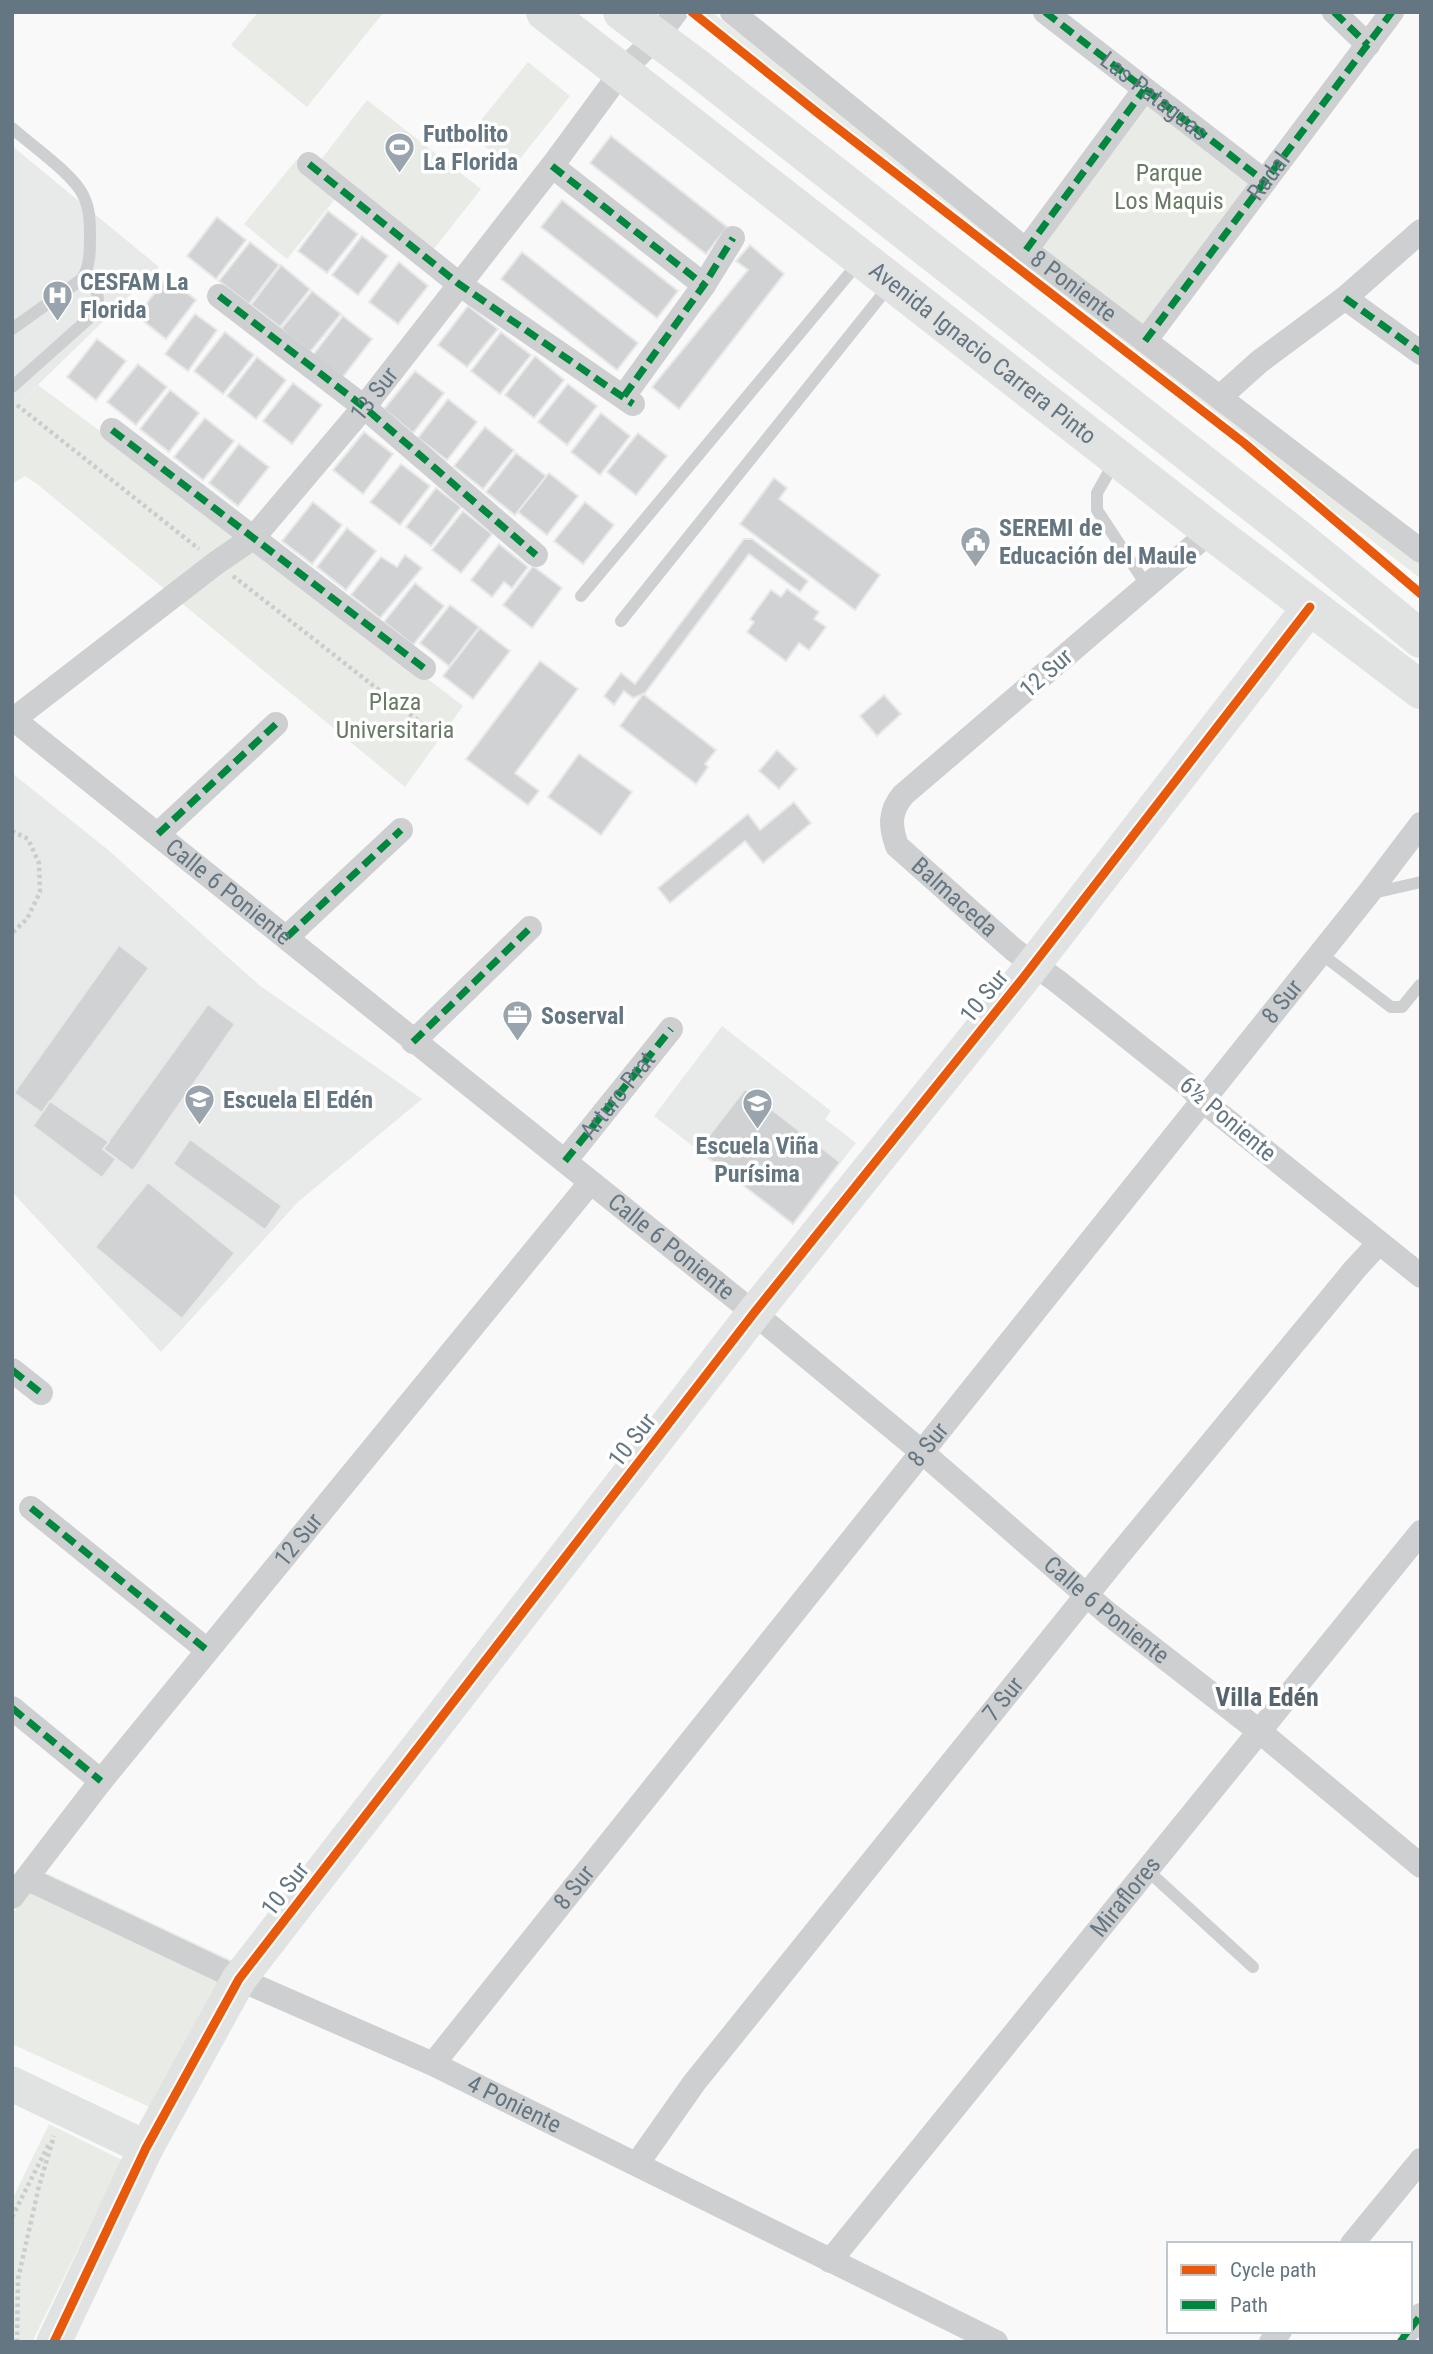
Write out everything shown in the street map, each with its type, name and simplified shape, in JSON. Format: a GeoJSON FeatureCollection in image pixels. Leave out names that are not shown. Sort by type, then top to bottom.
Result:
{"type":"FeatureCollection","features":[{"type":"Feature","properties":{"kind":"main road","name":"Avenida Ignacio Carrera Pinto"},"geometry":{"type":"LineString","coordinates":[[545,12],[1211,531],[1421,690]]}},
{"type":"Feature","properties":{"kind":"main road","name":"Avenida Ignacio Carrera Pinto"},"geometry":{"type":"LineString","coordinates":[[622,12],[666,24],[1421,639]]}},
{"type":"Feature","properties":{"kind":"street","name":"8 Poniente"},"geometry":{"type":"LineString","coordinates":[[732,12],[1026,250],[1421,551]]}},
{"type":"Feature","properties":{"kind":"street","name":"Las Pataguas"},"geometry":{"type":"LineString","coordinates":[[1045,12],[1264,181]]}},
{"type":"Feature","properties":{"kind":"street"},"geometry":{"type":"LineString","coordinates":[[1334,12],[1368,45]]}},
{"type":"Feature","properties":{"kind":"street","name":"Radal"},"geometry":{"type":"LineString","coordinates":[[1145,341],[1392,12]]}},
{"type":"Feature","properties":{"kind":"street","name":"13 Sur"},"geometry":{"type":"LineString","coordinates":[[13,718],[254,537],[364,407],[552,166],[622,71],[666,24]]}},
{"type":"Feature","properties":{"kind":"street"},"geometry":{"type":"LineString","coordinates":[[1026,250],[1144,90]]}},
{"type":"Feature","properties":{"kind":"street"},"geometry":{"type":"LineString","coordinates":[[309,164],[459,284],[628,400],[733,238]]}},
{"type":"Feature","properties":{"kind":"street"},"geometry":{"type":"LineString","coordinates":[[552,166],[704,285]]}},
{"type":"Feature","properties":{"kind":"street"},"geometry":{"type":"LineString","coordinates":[[1220,397],[1259,362],[1345,298],[1421,231]]}},
{"type":"Feature","properties":{"kind":"street"},"geometry":{"type":"LineString","coordinates":[[219,296],[364,407],[536,555]]}},
{"type":"Feature","properties":{"kind":"street"},"geometry":{"type":"LineString","coordinates":[[1345,298],[1421,353]]}},
{"type":"Feature","properties":{"kind":"street"},"geometry":{"type":"LineString","coordinates":[[112,430],[424,668]]}},
{"type":"Feature","properties":{"kind":"street","name":"12 Sur"},"geometry":{"type":"LineString","coordinates":[[891,820],[894,805],[903,795],[1211,531]]}},
{"type":"Feature","properties":{"kind":"street","name":"10 Sur"},"geometry":{"type":"LineString","coordinates":[[54,2342],[146,2148],[239,1979],[754,1314],[1033,964],[1310,607]]}},
{"type":"Feature","properties":{"kind":"street","name":"Calle 6 Poniente"},"geometry":{"type":"LineString","coordinates":[[13,718],[754,1314],[922,1452],[1088,1595],[1259,1731],[1421,1866]]}},
{"type":"Feature","properties":{"kind":"street"},"geometry":{"type":"LineString","coordinates":[[158,834],[276,724]]}},
{"type":"Feature","properties":{"kind":"street","name":"Balmaceda"},"geometry":{"type":"LineString","coordinates":[[891,820],[897,846],[1033,964]]}},
{"type":"Feature","properties":{"kind":"street","name":"8 Sur"},"geometry":{"type":"LineString","coordinates":[[433,2064],[1368,894],[1421,824]]}},
{"type":"Feature","properties":{"kind":"street"},"geometry":{"type":"LineString","coordinates":[[287,937],[401,830]]}},
{"type":"Feature","properties":{"kind":"street"},"geometry":{"type":"LineString","coordinates":[[413,1042],[530,928]]}},
{"type":"Feature","properties":{"kind":"street","name":"6½ Poniente"},"geometry":{"type":"LineString","coordinates":[[1033,964],[1179,1078],[1203,1101],[1421,1276]]}},
{"type":"Feature","properties":{"kind":"street","name":"Arturo Prat"},"geometry":{"type":"LineString","coordinates":[[565,1161],[671,1029]]}},
{"type":"Feature","properties":{"kind":"street","name":"12 Sur"},"geometry":{"type":"LineString","coordinates":[[17,1884],[590,1183]]}},
{"type":"Feature","properties":{"kind":"street","name":"7 Sur"},"geometry":{"type":"LineString","coordinates":[[637,2164],[703,2072],[1088,1595],[1378,1244]]}},
{"type":"Feature","properties":{"kind":"street"},"geometry":{"type":"LineString","coordinates":[[12,1370],[41,1392]]}},
{"type":"Feature","properties":{"kind":"street"},"geometry":{"type":"LineString","coordinates":[[31,1508],[207,1650]]}},
{"type":"Feature","properties":{"kind":"street","name":"Miraflores"},"geometry":{"type":"LineString","coordinates":[[830,2261],[1421,1532]]}},
{"type":"Feature","properties":{"kind":"street"},"geometry":{"type":"LineString","coordinates":[[12,1708],[101,1781]]}},
{"type":"Feature","properties":{"kind":"street","name":"4 Poniente"},"geometry":{"type":"LineString","coordinates":[[17,1884],[433,2064],[996,2342]]}},
{"type":"Feature","properties":{"kind":"street"},"geometry":{"type":"LineString","coordinates":[[12,2084],[146,2148]]}},
{"type":"Feature","properties":{"kind":"street"},"geometry":{"type":"LineString","coordinates":[[1354,2242],[1421,2160]]}},
{"type":"Feature","properties":{"kind":"lane"},"geometry":{"type":"LineString","coordinates":[[12,128],[73,181],[83,194],[89,218],[90,254],[87,270],[71,288],[12,329]]}},
{"type":"Feature","properties":{"kind":"lane"},"geometry":{"type":"LineString","coordinates":[[581,596],[861,259]]}},
{"type":"Feature","properties":{"kind":"lane"},"geometry":{"type":"LineString","coordinates":[[12,387],[94,313],[99,303],[99,294],[87,270]]}},
{"type":"Feature","properties":{"kind":"lane"},"geometry":{"type":"LineString","coordinates":[[621,621],[892,283]]}},
{"type":"Feature","properties":{"kind":"lane"},"geometry":{"type":"LineString","coordinates":[[1117,458],[1097,493],[1097,510],[1147,586]]}},
{"type":"Feature","properties":{"kind":"lane"},"geometry":{"type":"LineString","coordinates":[[1368,894],[1421,882]]}},
{"type":"Feature","properties":{"kind":"lane"},"geometry":{"type":"LineString","coordinates":[[1320,953],[1391,1007],[1402,1007],[1420,985]]}},
{"type":"Feature","properties":{"kind":"lane"},"geometry":{"type":"LineString","coordinates":[[1147,1870],[1253,1967]]}},
{"type":"Feature","properties":{"kind":"path"},"geometry":{"type":"LineString","coordinates":[[17,405],[439,737]]}},
{"type":"Feature","properties":{"kind":"path"},"geometry":{"type":"LineString","coordinates":[[12,831],[28,839],[39,863],[40,892],[27,919],[12,933]]}},
{"type":"Feature","properties":{"kind":"path"},"geometry":{"type":"LineString","coordinates":[[12,2217],[55,2132],[39,2186],[18,2279],[17,2342]]}},
{"type":"Feature","properties":{"kind":"shaded area","name":"CESFAM La Florida"},"geometry":{"type":"Polygon","coordinates":[[[12,146],[159,267],[12,410],[12,146]]]}},
{"type":"Feature","properties":{"kind":"shaded area","name":"Escuela El Edén"},"geometry":{"type":"Polygon","coordinates":[[[12,773],[107,849],[259,985],[422,1099],[298,1202],[161,1352],[12,1192],[12,773]]]}},
{"type":"Feature","properties":{"kind":"shaded area","name":"Escuela Viña Purísima"},"geometry":{"type":"Polygon","coordinates":[[[722,1026],[831,1111],[825,1119],[856,1143],[793,1224],[654,1116],[722,1026]]]}},
{"type":"Feature","properties":{"kind":"green space"},"geometry":{"type":"Polygon","coordinates":[[[258,12],[384,12],[307,107],[231,45],[258,12]]]}},
{"type":"Feature","properties":{"kind":"green space"},"geometry":{"type":"Polygon","coordinates":[[[691,12],[712,12],[1026,259],[1421,560],[1421,579],[691,12]]]}},
{"type":"Feature","properties":{"kind":"green space","name":"Futbolito La Florida"},"geometry":{"type":"Polygon","coordinates":[[[528,62],[570,96],[512,169],[470,134],[528,62]]]}},
{"type":"Feature","properties":{"kind":"green space","name":"Parque Los Maquis"},"geometry":{"type":"Polygon","coordinates":[[[1155,91],[1265,170],[1145,332],[1038,249],[1155,91]]]}},
{"type":"Feature","properties":{"kind":"green space","name":"Futbolito La Florida"},"geometry":{"type":"Polygon","coordinates":[[[367,100],[481,189],[433,250],[320,161],[367,100]]]}},
{"type":"Feature","properties":{"kind":"green space"},"geometry":{"type":"Polygon","coordinates":[[[297,159],[339,194],[287,259],[244,224],[297,159]]]}},
{"type":"Feature","properties":{"kind":"green space","name":"Plaza Universitaria"},"geometry":{"type":"Polygon","coordinates":[[[38,385],[251,543],[463,706],[405,787],[37,484],[25,476],[12,484],[12,410],[38,385]]]}},
{"type":"Feature","properties":{"kind":"green space"},"geometry":{"type":"Polygon","coordinates":[[[46,1873],[235,1962],[152,2108],[12,2044],[12,1914],[46,1873]]]}},
{"type":"Feature","properties":{"kind":"green space"},"geometry":{"type":"Polygon","coordinates":[[[49,2124],[122,2160],[32,2342],[12,2342],[12,2200],[49,2124]]]}},
{"type":"Feature","properties":{"kind":"building"},"geometry":{"type":"Polygon","coordinates":[[[611,136],[727,227],[706,254],[590,163],[611,136]]]}},
{"type":"Feature","properties":{"kind":"building"},"geometry":{"type":"Polygon","coordinates":[[[562,200],[678,291],[657,318],[541,227],[562,200]]]}},
{"type":"Feature","properties":{"kind":"building"},"geometry":{"type":"Polygon","coordinates":[[[328,211],[358,234],[327,273],[298,251],[328,211]]]}},
{"type":"Feature","properties":{"kind":"building"},"geometry":{"type":"Polygon","coordinates":[[[217,217],[246,240],[216,279],[187,256],[217,217]]]}},
{"type":"Feature","properties":{"kind":"building"},"geometry":{"type":"Polygon","coordinates":[[[362,236],[388,256],[358,295],[332,275],[362,236]]]}},
{"type":"Feature","properties":{"kind":"building"},"geometry":{"type":"Polygon","coordinates":[[[250,242],[279,265],[249,304],[219,281],[250,242]]]}},
{"type":"Feature","properties":{"kind":"building"},"geometry":{"type":"Polygon","coordinates":[[[750,245],[784,274],[679,409],[652,387],[748,270],[736,261],[750,245]]]}},
{"type":"Feature","properties":{"kind":"building"},"geometry":{"type":"Polygon","coordinates":[[[522,252],[638,343],[617,370],[501,279],[522,252]]]}},
{"type":"Feature","properties":{"kind":"building"},"geometry":{"type":"Polygon","coordinates":[[[399,262],[428,286],[398,324],[369,302],[399,262]]]}},
{"type":"Feature","properties":{"kind":"building"},"geometry":{"type":"Polygon","coordinates":[[[281,265],[310,289],[280,327],[251,305],[281,265]]]}},
{"type":"Feature","properties":{"kind":"building"},"geometry":{"type":"Polygon","coordinates":[[[167,277],[196,300],[166,339],[137,316],[167,277]]]}},
{"type":"Feature","properties":{"kind":"building"},"geometry":{"type":"Polygon","coordinates":[[[312,291],[341,314],[310,352],[281,329],[312,291]]]}},
{"type":"Feature","properties":{"kind":"building"},"geometry":{"type":"Polygon","coordinates":[[[468,306],[498,329],[467,367],[438,345],[468,306]]]}},
{"type":"Feature","properties":{"kind":"building"},"geometry":{"type":"Polygon","coordinates":[[[195,314],[217,330],[188,371],[165,354],[195,314]]]}},
{"type":"Feature","properties":{"kind":"building"},"geometry":{"type":"Polygon","coordinates":[[[343,316],[372,339],[342,378],[313,355],[343,316]]]}},
{"type":"Feature","properties":{"kind":"building"},"geometry":{"type":"Polygon","coordinates":[[[225,332],[254,355],[223,394],[194,371],[225,332]]]}},
{"type":"Feature","properties":{"kind":"building"},"geometry":{"type":"Polygon","coordinates":[[[501,332],[531,355],[500,394],[471,371],[501,332]]]}},
{"type":"Feature","properties":{"kind":"building"},"geometry":{"type":"Polygon","coordinates":[[[97,339],[126,361],[96,400],[67,377],[97,339]]]}},
{"type":"Feature","properties":{"kind":"building"},"geometry":{"type":"Polygon","coordinates":[[[535,356],[564,380],[534,418],[505,395],[535,356]]]}},
{"type":"Feature","properties":{"kind":"building"},"geometry":{"type":"Polygon","coordinates":[[[257,357],[286,380],[256,419],[227,396],[257,357]]]}},
{"type":"Feature","properties":{"kind":"building"},"geometry":{"type":"Polygon","coordinates":[[[138,364],[167,387],[136,425],[107,402],[138,364]]]}},
{"type":"Feature","properties":{"kind":"building"},"geometry":{"type":"Polygon","coordinates":[[[415,371],[444,393],[413,433],[384,409],[415,371]]]}},
{"type":"Feature","properties":{"kind":"building"},"geometry":{"type":"Polygon","coordinates":[[[293,383],[322,405],[292,444],[263,421],[293,383]]]}},
{"type":"Feature","properties":{"kind":"building"},"geometry":{"type":"Polygon","coordinates":[[[568,384],[597,406],[567,445],[538,422],[568,384]]]}},
{"type":"Feature","properties":{"kind":"building"},"geometry":{"type":"Polygon","coordinates":[[[170,390],[199,413],[169,452],[140,429],[170,390]]]}},
{"type":"Feature","properties":{"kind":"building"},"geometry":{"type":"Polygon","coordinates":[[[448,399],[477,422],[447,460],[418,438],[448,399]]]}},
{"type":"Feature","properties":{"kind":"building"},"geometry":{"type":"Polygon","coordinates":[[[601,413],[630,436],[600,475],[571,452],[601,413]]]}},
{"type":"Feature","properties":{"kind":"building"},"geometry":{"type":"Polygon","coordinates":[[[205,418],[234,441],[203,480],[174,457],[205,418]]]}},
{"type":"Feature","properties":{"kind":"building"},"geometry":{"type":"Polygon","coordinates":[[[485,427],[514,450],[483,489],[454,466],[485,427]]]}},
{"type":"Feature","properties":{"kind":"building"},"geometry":{"type":"Polygon","coordinates":[[[364,432],[393,454],[363,494],[333,470],[364,432]]]}},
{"type":"Feature","properties":{"kind":"building"},"geometry":{"type":"Polygon","coordinates":[[[638,433],[667,456],[636,495],[607,472],[638,433]]]}},
{"type":"Feature","properties":{"kind":"building"},"geometry":{"type":"Polygon","coordinates":[[[239,444],[269,467],[238,506],[209,483],[239,444]]]}},
{"type":"Feature","properties":{"kind":"building"},"geometry":{"type":"Polygon","coordinates":[[[516,453],[546,476],[515,515],[486,492],[516,453]]]}},
{"type":"Feature","properties":{"kind":"building"},"geometry":{"type":"Polygon","coordinates":[[[401,464],[430,486],[400,525],[370,502],[401,464]]]}},
{"type":"Feature","properties":{"kind":"building"},"geometry":{"type":"Polygon","coordinates":[[[549,473],[578,496],[547,535],[518,512],[549,473]]]}},
{"type":"Feature","properties":{"kind":"building"},"geometry":{"type":"Polygon","coordinates":[[[774,478],[787,488],[779,499],[880,575],[855,610],[740,524],[774,478]]]}},
{"type":"Feature","properties":{"kind":"building"},"geometry":{"type":"Polygon","coordinates":[[[436,488],[461,507],[431,546],[406,527],[436,488]]]}},
{"type":"Feature","properties":{"kind":"building"},"geometry":{"type":"Polygon","coordinates":[[[313,502],[342,525],[312,564],[282,541],[313,502]]]}},
{"type":"Feature","properties":{"kind":"building"},"geometry":{"type":"Polygon","coordinates":[[[585,502],[614,525],[583,564],[554,541],[585,502]]]}},
{"type":"Feature","properties":{"kind":"building"},"geometry":{"type":"Polygon","coordinates":[[[463,511],[492,534],[461,573],[432,550],[463,511]]]}},
{"type":"Feature","properties":{"kind":"building"},"geometry":{"type":"Polygon","coordinates":[[[347,528],[376,551],[346,590],[317,567],[347,528]]]}},
{"type":"Feature","properties":{"kind":"building"},"geometry":{"type":"Polygon","coordinates":[[[744,539],[752,539],[808,581],[800,592],[749,554],[645,693],[633,698],[624,691],[614,705],[604,696],[621,673],[635,684],[744,539]]]}},
{"type":"Feature","properties":{"kind":"building"},"geometry":{"type":"Polygon","coordinates":[[[499,544],[528,567],[512,588],[504,582],[492,597],[471,580],[499,544]]]}},
{"type":"Feature","properties":{"kind":"building"},"geometry":{"type":"Polygon","coordinates":[[[405,555],[422,568],[380,618],[351,595],[381,557],[397,567],[405,555]]]}},
{"type":"Feature","properties":{"kind":"building"},"geometry":{"type":"Polygon","coordinates":[[[533,566],[562,588],[532,628],[503,605],[533,566]]]}},
{"type":"Feature","properties":{"kind":"building"},"geometry":{"type":"Polygon","coordinates":[[[415,583],[444,606],[413,645],[384,622],[415,583]]]}},
{"type":"Feature","properties":{"kind":"building"},"geometry":{"type":"Polygon","coordinates":[[[787,589],[819,612],[814,619],[826,627],[809,650],[799,643],[786,661],[747,632],[754,622],[750,619],[771,590],[781,597],[787,589]]]}},
{"type":"Feature","properties":{"kind":"building"},"geometry":{"type":"Polygon","coordinates":[[[450,605],[479,627],[449,666],[420,643],[450,605]]]}},
{"type":"Feature","properties":{"kind":"building"},"geometry":{"type":"Polygon","coordinates":[[[480,628],[510,651],[473,699],[443,676],[480,628]]]}},
{"type":"Feature","properties":{"kind":"building"},"geometry":{"type":"Polygon","coordinates":[[[540,661],[578,689],[515,773],[539,791],[528,805],[466,759],[540,661]]]}},
{"type":"Feature","properties":{"kind":"building"},"geometry":{"type":"Polygon","coordinates":[[[643,694],[716,750],[705,764],[708,767],[696,784],[620,726],[643,694]]]}},
{"type":"Feature","properties":{"kind":"building"},"geometry":{"type":"Polygon","coordinates":[[[884,695],[901,714],[877,736],[860,716],[884,695]]]}},
{"type":"Feature","properties":{"kind":"building"},"geometry":{"type":"Polygon","coordinates":[[[777,750],[797,769],[779,789],[759,771],[777,750]]]}},
{"type":"Feature","properties":{"kind":"building"},"geometry":{"type":"Polygon","coordinates":[[[579,754],[632,792],[601,835],[548,797],[579,754]]]}},
{"type":"Feature","properties":{"kind":"building"},"geometry":{"type":"Polygon","coordinates":[[[794,802],[811,823],[763,863],[745,841],[670,903],[658,888],[748,814],[760,830],[794,802]]]}},
{"type":"Feature","properties":{"kind":"building"},"geometry":{"type":"Polygon","coordinates":[[[119,945],[149,968],[42,1113],[14,1093],[119,945]]]}},
{"type":"Feature","properties":{"kind":"building"},"geometry":{"type":"Polygon","coordinates":[[[208,1004],[235,1024],[133,1171],[103,1149],[208,1004]]]}},
{"type":"Feature","properties":{"kind":"building"},"geometry":{"type":"Polygon","coordinates":[[[745,1089],[840,1162],[793,1224],[698,1150],[745,1089]]]}},
{"type":"Feature","properties":{"kind":"building"},"geometry":{"type":"Polygon","coordinates":[[[50,1101],[109,1142],[103,1149],[116,1159],[102,1178],[33,1126],[50,1101]]]}},
{"type":"Feature","properties":{"kind":"building"},"geometry":{"type":"Polygon","coordinates":[[[190,1139],[282,1206],[265,1230],[173,1164],[190,1139]]]}},
{"type":"Feature","properties":{"kind":"building"},"geometry":{"type":"Polygon","coordinates":[[[148,1182],[235,1253],[182,1319],[95,1247],[148,1182]]]}},
{"type":"Feature","properties":{"kind":"marked path"},"geometry":{"type":"LineString","coordinates":[[1045,12],[1264,181]]}},
{"type":"Feature","properties":{"kind":"marked path"},"geometry":{"type":"LineString","coordinates":[[1334,12],[1368,45]]}},
{"type":"Feature","properties":{"kind":"marked path"},"geometry":{"type":"LineString","coordinates":[[1145,341],[1392,12]]}},
{"type":"Feature","properties":{"kind":"marked path"},"geometry":{"type":"LineString","coordinates":[[1026,250],[1144,90]]}},
{"type":"Feature","properties":{"kind":"marked path"},"geometry":{"type":"LineString","coordinates":[[309,164],[459,284],[633,404]]}},
{"type":"Feature","properties":{"kind":"marked path"},"geometry":{"type":"LineString","coordinates":[[552,166],[704,285]]}},
{"type":"Feature","properties":{"kind":"marked path"},"geometry":{"type":"LineString","coordinates":[[624,396],[704,285],[733,238]]}},
{"type":"Feature","properties":{"kind":"marked path"},"geometry":{"type":"LineString","coordinates":[[219,296],[364,407],[536,555]]}},
{"type":"Feature","properties":{"kind":"marked path"},"geometry":{"type":"LineString","coordinates":[[1345,298],[1421,353]]}},
{"type":"Feature","properties":{"kind":"marked path"},"geometry":{"type":"LineString","coordinates":[[112,430],[424,668]]}},
{"type":"Feature","properties":{"kind":"marked path"},"geometry":{"type":"LineString","coordinates":[[158,834],[276,724]]}},
{"type":"Feature","properties":{"kind":"marked path"},"geometry":{"type":"LineString","coordinates":[[287,937],[401,830]]}},
{"type":"Feature","properties":{"kind":"marked path"},"geometry":{"type":"LineString","coordinates":[[413,1042],[530,928]]}},
{"type":"Feature","properties":{"kind":"marked path"},"geometry":{"type":"LineString","coordinates":[[565,1161],[671,1029]]}},
{"type":"Feature","properties":{"kind":"marked path"},"geometry":{"type":"LineString","coordinates":[[12,1370],[41,1393]]}},
{"type":"Feature","properties":{"kind":"marked path"},"geometry":{"type":"LineString","coordinates":[[31,1508],[207,1650]]}},
{"type":"Feature","properties":{"kind":"marked path"},"geometry":{"type":"LineString","coordinates":[[12,1708],[101,1781]]}},
{"type":"Feature","properties":{"kind":"marked path"},"geometry":{"type":"LineString","coordinates":[[1412,2326],[1421,2315]]}},
{"type":"Feature","properties":{"kind":"marked path"},"geometry":{"type":"LineString","coordinates":[[1400,2342],[1407,2333]]}},
{"type":"Feature","properties":{"kind":"cycle path"},"geometry":{"type":"LineString","coordinates":[[692,12],[819,114],[1244,443],[1421,594]]}},
{"type":"Feature","properties":{"kind":"cycle path"},"geometry":{"type":"LineString","coordinates":[[54,2342],[146,2148],[239,1979],[754,1313],[1023,978],[1310,607]]}},
{"type":"Feature","properties":{"kind":"place","name":"Futbolito La Florida"},"geometry":{"type":"Point","coordinates":[400,175]}},
{"type":"Feature","properties":{"kind":"place","name":"CESFAM La Florida"},"geometry":{"type":"Point","coordinates":[57,323]}},
{"type":"Feature","properties":{"kind":"place","name":"SEREMI de Educación del Maule"},"geometry":{"type":"Point","coordinates":[976,569]}},
{"type":"Feature","properties":{"kind":"place","name":"Soserval"},"geometry":{"type":"Point","coordinates":[518,1043]}},
{"type":"Feature","properties":{"kind":"place","name":"Escuela El Edén"},"geometry":{"type":"Point","coordinates":[200,1127]}},
{"type":"Feature","properties":{"kind":"place","name":"Escuela Viña Purísima"},"geometry":{"type":"Point","coordinates":[757,1131]}},
{"type":"Feature","properties":{"kind":"district","name":"Villa Edén"},"geometry":{"type":"Point","coordinates":[1267,1697]}}]}
